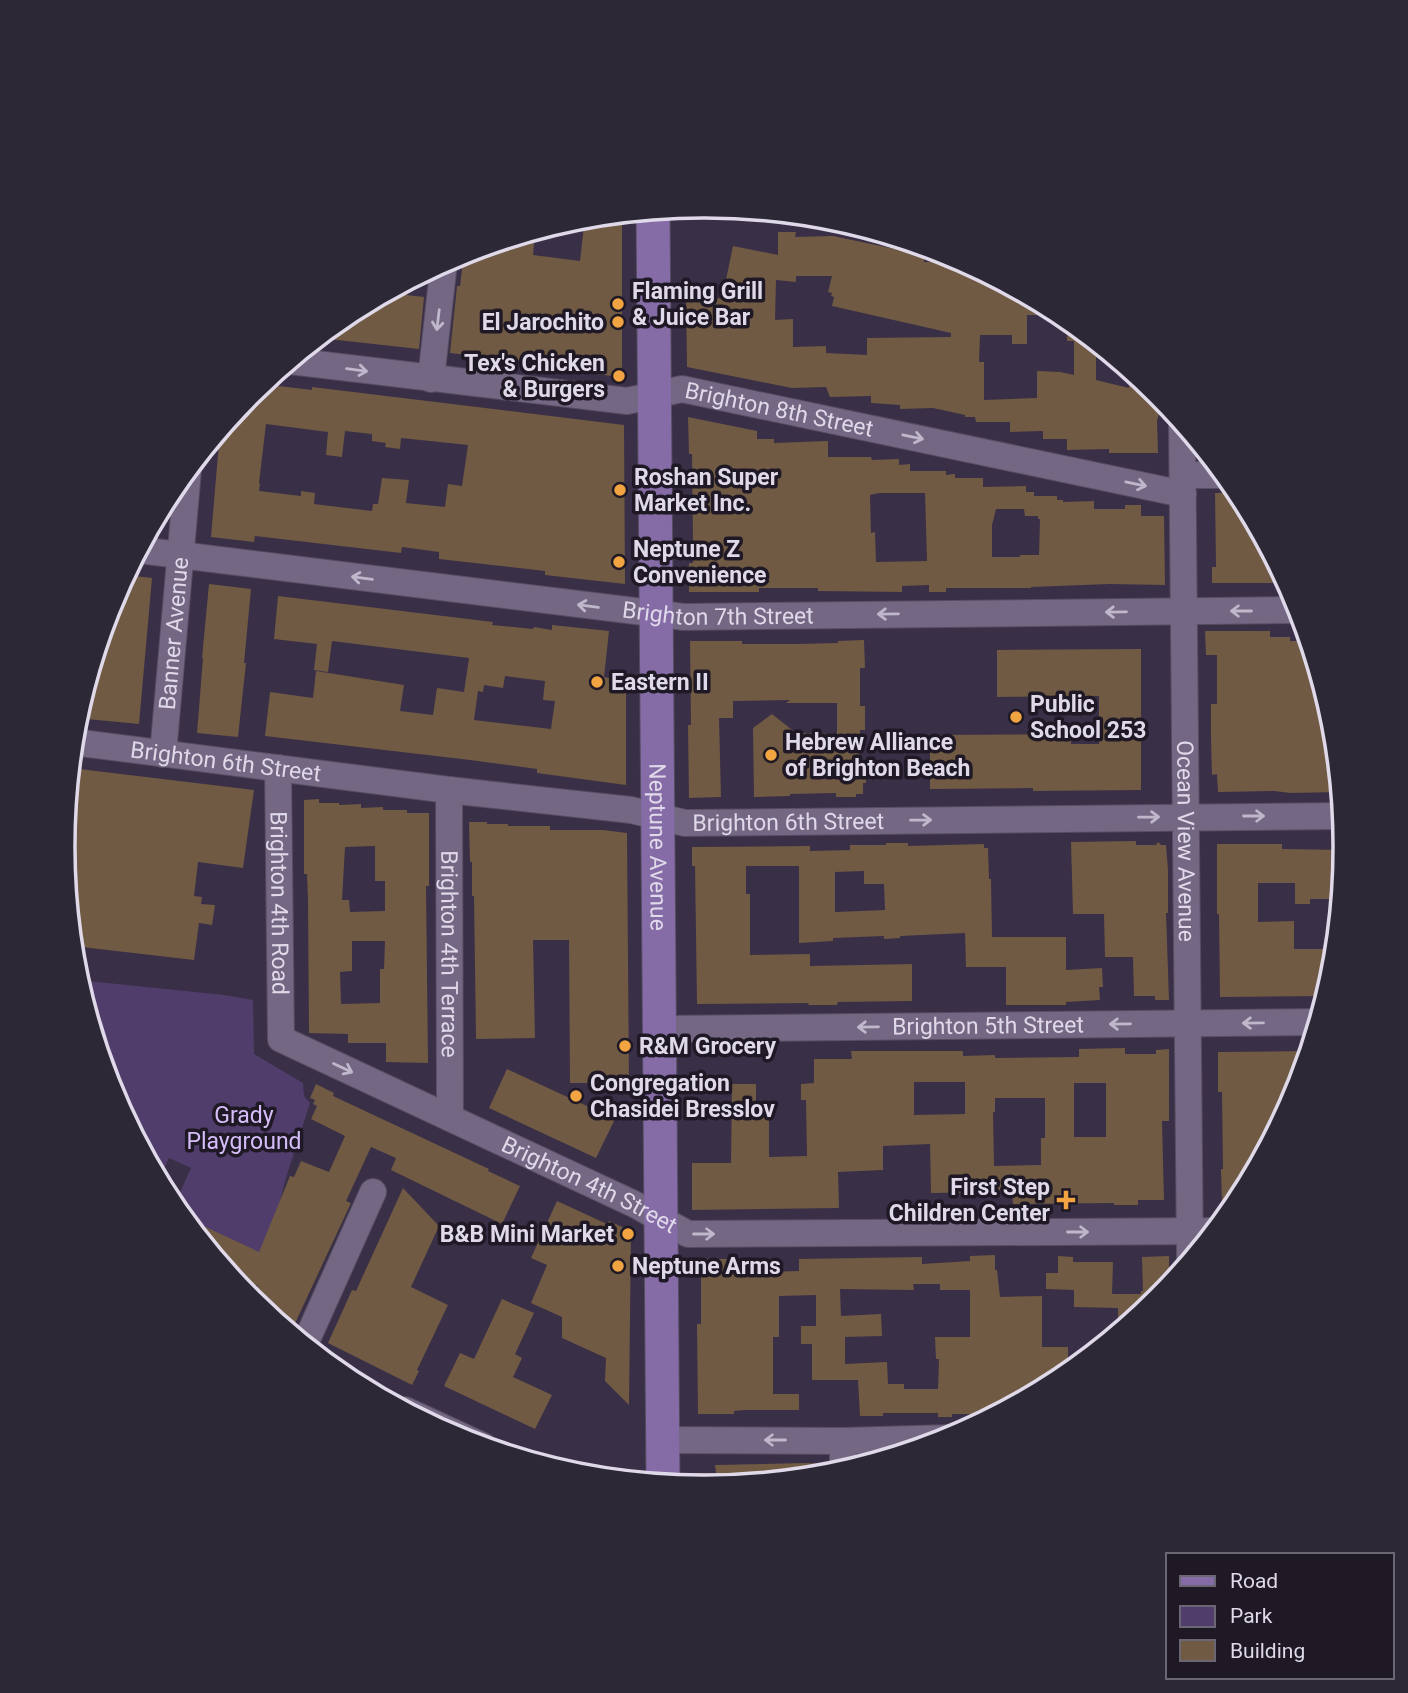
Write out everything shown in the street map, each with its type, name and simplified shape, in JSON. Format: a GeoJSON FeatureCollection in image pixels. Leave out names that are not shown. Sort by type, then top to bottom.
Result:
{"type":"FeatureCollection","features":[{"type":"Feature","properties":{"kind":"main road","name":"Neptune Avenue"},"geometry":{"type":"LineString","coordinates":[[653,220],[663,1474]]}},
{"type":"Feature","properties":{"kind":"street"},"geometry":{"type":"LineString","coordinates":[[431,379],[443,275]]}},
{"type":"Feature","properties":{"kind":"street","name":"Brighton 8th Street"},"geometry":{"type":"LineString","coordinates":[[303,363],[628,401],[682,389],[1183,485],[1213,478]]}},
{"type":"Feature","properties":{"kind":"street","name":"Ocean View Avenue"},"geometry":{"type":"LineString","coordinates":[[1182,438],[1188,1023],[1202,1230]]}},
{"type":"Feature","properties":{"kind":"street","name":"Banner Avenue"},"geometry":{"type":"LineString","coordinates":[[163,754],[186,490]]}},
{"type":"Feature","properties":{"kind":"street","name":"Brighton 7th Street"},"geometry":{"type":"LineString","coordinates":[[149,551],[684,617],[1287,610]]}},
{"type":"Feature","properties":{"kind":"street","name":"Brighton 6th Street"},"geometry":{"type":"LineString","coordinates":[[84,743],[449,790],[631,810],[685,823],[1332,816]]}},
{"type":"Feature","properties":{"kind":"street","name":"Brighton 4th Road"},"geometry":{"type":"LineString","coordinates":[[278,768],[281,1039]]}},
{"type":"Feature","properties":{"kind":"street","name":"Brighton 4th Terrace"},"geometry":{"type":"LineString","coordinates":[[449,790],[450,1118]]}},
{"type":"Feature","properties":{"kind":"street","name":"Brighton 5th Street"},"geometry":{"type":"LineString","coordinates":[[659,1029],[1307,1022]]}},
{"type":"Feature","properties":{"kind":"street","name":"Brighton 4th Street"},"geometry":{"type":"LineString","coordinates":[[281,1039],[634,1204],[688,1234],[1201,1231]]}},
{"type":"Feature","properties":{"kind":"street"},"geometry":{"type":"LineString","coordinates":[[309,1335],[373,1192]]}},
{"type":"Feature","properties":{"kind":"street"},"geometry":{"type":"LineString","coordinates":[[663,1440],[914,1439]]}},
{"type":"Feature","properties":{"kind":"street"},"geometry":{"type":"LineString","coordinates":[[843,1459],[844,1441]]}},
{"type":"Feature","properties":{"kind":"green space","name":"Grady Playground"},"geometry":{"type":"Polygon","coordinates":[[[90,981],[253,1000],[254,1054],[303,1083],[304,1096],[310,1103],[278,1209],[258,1255],[204,1227],[180,1194],[191,1168],[169,1158],[164,1169],[123,1087],[90,981]]]}},
{"type":"Feature","properties":{"kind":"building"},"geometry":{"type":"Polygon","coordinates":[[[622,223],[622,377],[521,366],[521,361],[450,353],[457,286],[460,286],[462,266],[534,241],[533,255],[580,261],[584,230],[622,223]]]}},
{"type":"Feature","properties":{"kind":"building"},"geometry":{"type":"Polygon","coordinates":[[[778,232],[796,232],[795,237],[833,236],[907,252],[924,258],[924,262],[934,262],[982,283],[1039,315],[1027,315],[1027,344],[1012,344],[1012,335],[980,335],[979,362],[984,362],[984,400],[1037,398],[1037,371],[1074,375],[1074,341],[1067,341],[1067,334],[1096,355],[1096,380],[1129,388],[1129,383],[1159,413],[1158,453],[1109,453],[1109,449],[1067,450],[1067,439],[1043,439],[1043,431],[1010,432],[1010,422],[976,422],[975,417],[933,408],[900,409],[900,405],[871,403],[871,396],[830,397],[826,387],[792,388],[687,367],[686,292],[722,299],[733,246],[778,255],[778,232]],[[796,276],[796,282],[776,280],[775,320],[793,319],[793,347],[826,346],[826,353],[867,355],[867,338],[951,337],[951,333],[832,306],[834,297],[828,292],[832,276],[796,276]]]}},
{"type":"Feature","properties":{"kind":"building"},"geometry":{"type":"Polygon","coordinates":[[[404,295],[424,297],[419,349],[333,340],[404,295]]]}},
{"type":"Feature","properties":{"kind":"building"},"geometry":{"type":"Polygon","coordinates":[[[276,386],[312,390],[312,387],[624,425],[625,584],[545,575],[545,571],[439,559],[439,552],[402,547],[401,553],[255,536],[254,542],[211,537],[219,447],[276,386]],[[266,424],[259,491],[301,496],[301,491],[315,493],[314,504],[372,511],[373,504],[378,504],[382,478],[409,480],[406,503],[445,507],[448,484],[462,486],[468,445],[401,438],[400,449],[385,447],[386,443],[372,441],[372,434],[345,431],[342,457],[326,455],[328,432],[266,424]]]}},
{"type":"Feature","properties":{"kind":"building"},"geometry":{"type":"Polygon","coordinates":[[[688,417],[757,431],[757,439],[774,439],[774,443],[828,441],[828,457],[899,459],[899,465],[910,464],[910,471],[946,471],[946,475],[955,474],[955,478],[983,478],[983,487],[1026,486],[1026,492],[1034,492],[1034,496],[1057,496],[1057,500],[1063,502],[1094,501],[1094,509],[1125,509],[1125,505],[1141,505],[1141,516],[1164,516],[1165,585],[946,588],[946,592],[929,592],[929,585],[902,586],[902,592],[759,588],[759,592],[689,592],[689,563],[693,563],[693,542],[692,454],[689,454],[688,417]],[[925,493],[870,495],[871,533],[875,532],[876,562],[927,561],[925,493]],[[996,509],[992,525],[992,557],[1039,555],[1038,516],[1025,516],[1024,509],[996,509]]]}},
{"type":"Feature","properties":{"kind":"building"},"geometry":{"type":"Polygon","coordinates":[[[1215,493],[1224,493],[1249,532],[1275,583],[1212,583],[1212,567],[1216,567],[1215,493]]]}},
{"type":"Feature","properties":{"kind":"building"},"geometry":{"type":"Polygon","coordinates":[[[136,576],[152,578],[139,724],[88,719],[109,644],[136,576]]]}},
{"type":"Feature","properties":{"kind":"building"},"geometry":{"type":"Polygon","coordinates":[[[209,584],[251,589],[238,737],[197,733],[209,584]]]}},
{"type":"Feature","properties":{"kind":"building"},"geometry":{"type":"Polygon","coordinates":[[[278,596],[493,622],[492,625],[552,630],[552,625],[609,631],[604,677],[626,681],[626,785],[537,773],[537,769],[265,736],[270,692],[313,698],[316,671],[404,685],[400,711],[433,715],[437,688],[464,692],[469,658],[332,641],[328,672],[314,670],[317,644],[274,639],[278,596]],[[505,676],[503,688],[484,685],[483,692],[478,691],[474,720],[551,729],[555,701],[543,700],[545,681],[505,676]]]}},
{"type":"Feature","properties":{"kind":"building"},"geometry":{"type":"Polygon","coordinates":[[[1205,631],[1270,631],[1270,637],[1290,637],[1290,641],[1298,641],[1321,724],[1330,792],[1218,792],[1217,774],[1212,775],[1211,738],[1211,704],[1217,704],[1217,655],[1206,655],[1205,631]]]}},
{"type":"Feature","properties":{"kind":"building"},"geometry":{"type":"Polygon","coordinates":[[[864,640],[865,668],[860,668],[860,706],[865,706],[865,730],[860,730],[859,766],[866,767],[863,794],[856,794],[856,797],[836,797],[836,793],[754,797],[753,728],[772,714],[796,733],[837,734],[837,703],[733,701],[733,718],[719,718],[721,797],[689,798],[690,641],[798,644],[864,640]]]}},
{"type":"Feature","properties":{"kind":"building"},"geometry":{"type":"Polygon","coordinates":[[[1141,649],[1141,790],[930,789],[930,735],[1071,734],[1071,744],[1099,744],[1099,696],[997,697],[997,650],[1141,649]]]}},
{"type":"Feature","properties":{"kind":"building"},"geometry":{"type":"Polygon","coordinates":[[[80,769],[254,790],[243,868],[198,862],[194,896],[202,897],[201,904],[215,905],[212,925],[199,923],[194,960],[84,947],[75,846],[80,769]]]}},
{"type":"Feature","properties":{"kind":"building"},"geometry":{"type":"Polygon","coordinates":[[[319,799],[319,803],[361,804],[361,808],[383,807],[383,810],[429,813],[429,886],[426,886],[428,1063],[386,1062],[386,1043],[348,1043],[348,1034],[309,1033],[304,800],[319,799]],[[375,846],[345,847],[342,900],[349,900],[350,912],[385,911],[385,881],[375,881],[375,846]],[[352,941],[352,971],[340,972],[341,1004],[380,1003],[380,969],[384,969],[385,941],[352,941]]]}},
{"type":"Feature","properties":{"kind":"building"},"geometry":{"type":"Polygon","coordinates":[[[469,822],[550,826],[550,830],[627,833],[629,1086],[570,1083],[569,940],[533,940],[535,1038],[476,1039],[474,896],[469,822]]]}},
{"type":"Feature","properties":{"kind":"building"},"geometry":{"type":"Polygon","coordinates":[[[1136,841],[1136,845],[1156,845],[1158,842],[1166,845],[1169,1000],[1155,1000],[1155,996],[1134,996],[1133,957],[1105,957],[1104,914],[1073,914],[1071,842],[1136,841]]]}},
{"type":"Feature","properties":{"kind":"building"},"geometry":{"type":"Polygon","coordinates":[[[984,844],[984,848],[988,848],[991,879],[992,937],[1066,937],[1066,970],[1102,968],[1103,987],[1099,987],[1100,1000],[1066,1002],[1066,1005],[1006,1005],[1006,967],[966,967],[965,933],[884,939],[884,936],[833,938],[833,941],[799,943],[799,866],[746,866],[746,894],[750,894],[750,955],[810,954],[810,966],[912,964],[912,1001],[838,1002],[837,1005],[697,1004],[695,866],[692,866],[692,847],[810,846],[810,851],[850,850],[850,845],[984,844]],[[864,871],[835,872],[835,912],[885,910],[884,884],[864,884],[864,871]]]}},
{"type":"Feature","properties":{"kind":"building"},"geometry":{"type":"Polygon","coordinates":[[[1217,844],[1282,844],[1282,849],[1333,850],[1330,899],[1310,899],[1310,904],[1295,904],[1295,883],[1258,883],[1258,922],[1294,921],[1294,949],[1324,949],[1314,996],[1220,997],[1217,844]]]}},
{"type":"Feature","properties":{"kind":"building"},"geometry":{"type":"Polygon","coordinates":[[[1125,1048],[1125,1054],[1156,1054],[1156,1050],[1169,1049],[1169,1121],[1162,1121],[1164,1200],[1138,1200],[1138,1205],[1013,1204],[1012,1192],[931,1193],[930,1144],[883,1146],[883,1170],[838,1172],[839,1208],[692,1210],[692,1163],[731,1163],[732,1084],[756,1084],[756,1113],[769,1113],[769,1157],[807,1156],[806,1100],[801,1100],[801,1084],[814,1083],[814,1059],[852,1059],[851,1051],[963,1051],[963,1056],[995,1055],[995,1058],[1079,1057],[1079,1049],[1125,1048]],[[914,1082],[914,1115],[965,1114],[965,1082],[914,1082]],[[1074,1083],[1074,1137],[1106,1137],[1106,1083],[1074,1083]],[[995,1098],[994,1166],[1041,1165],[1041,1138],[1045,1138],[1045,1098],[995,1098]]]}},
{"type":"Feature","properties":{"kind":"building"},"geometry":{"type":"Polygon","coordinates":[[[1298,1051],[1268,1125],[1222,1203],[1222,1092],[1218,1092],[1218,1052],[1298,1051]]]}},
{"type":"Feature","properties":{"kind":"building"},"geometry":{"type":"Polygon","coordinates":[[[507,1069],[615,1119],[596,1158],[489,1108],[507,1069]]]}},
{"type":"Feature","properties":{"kind":"building"},"geometry":{"type":"Polygon","coordinates":[[[316,1084],[334,1093],[333,1096],[520,1186],[502,1224],[391,1170],[396,1158],[371,1147],[346,1201],[351,1203],[295,1324],[259,1291],[258,1286],[252,1283],[231,1261],[203,1226],[259,1252],[290,1176],[294,1177],[301,1161],[329,1172],[345,1136],[311,1119],[317,1106],[313,1104],[315,1100],[310,1098],[316,1084]]]}},
{"type":"Feature","properties":{"kind":"building"},"geometry":{"type":"Polygon","coordinates":[[[403,1188],[439,1226],[411,1287],[448,1305],[412,1385],[328,1343],[352,1290],[356,1291],[403,1188]]]}},
{"type":"Feature","properties":{"kind":"building"},"geometry":{"type":"Polygon","coordinates":[[[557,1201],[607,1224],[609,1221],[631,1231],[629,1405],[605,1381],[606,1358],[562,1338],[562,1317],[531,1303],[547,1265],[531,1258],[557,1201]]]}},
{"type":"Feature","properties":{"kind":"building"},"geometry":{"type":"Polygon","coordinates":[[[995,1255],[1000,1297],[1042,1296],[1042,1347],[1068,1347],[1068,1358],[1018,1391],[973,1414],[952,1414],[952,1417],[938,1417],[938,1413],[883,1413],[883,1416],[860,1416],[858,1380],[812,1380],[812,1344],[801,1344],[801,1326],[816,1326],[816,1295],[779,1296],[779,1337],[773,1337],[773,1394],[799,1394],[799,1410],[745,1410],[734,1411],[734,1414],[698,1414],[697,1324],[701,1324],[701,1259],[766,1259],[766,1272],[799,1271],[799,1259],[922,1257],[922,1264],[970,1261],[970,1256],[995,1255]],[[913,1284],[914,1290],[840,1289],[841,1316],[881,1314],[882,1336],[845,1337],[845,1364],[887,1362],[888,1384],[904,1384],[904,1389],[938,1389],[939,1359],[936,1359],[935,1337],[970,1337],[970,1290],[940,1290],[940,1284],[913,1284]]]}},
{"type":"Feature","properties":{"kind":"building"},"geometry":{"type":"Polygon","coordinates":[[[1058,1256],[1073,1257],[1073,1262],[1113,1262],[1112,1294],[1141,1294],[1142,1257],[1169,1256],[1169,1270],[1118,1320],[1118,1308],[1074,1307],[1074,1290],[1046,1289],[1046,1273],[1058,1273],[1058,1256]]]}},
{"type":"Feature","properties":{"kind":"building"},"geometry":{"type":"Polygon","coordinates":[[[502,1299],[534,1313],[515,1354],[522,1358],[513,1377],[552,1395],[535,1429],[444,1386],[460,1353],[474,1359],[502,1299]]]}},
{"type":"Feature","properties":{"kind":"building"},"geometry":{"type":"Polygon","coordinates":[[[822,1464],[745,1474],[695,1475],[716,1473],[715,1465],[822,1464]]]}},
{"type":"Feature","properties":{"kind":"place","name":"Flaming Grill & Juice Bar"},"geometry":{"type":"Point","coordinates":[618,304]}},
{"type":"Feature","properties":{"kind":"place","name":"El Jarochito"},"geometry":{"type":"Point","coordinates":[618,322]}},
{"type":"Feature","properties":{"kind":"place","name":"Tex's Chicken & Burgers"},"geometry":{"type":"Point","coordinates":[619,376]}},
{"type":"Feature","properties":{"kind":"place","name":"Roshan Super Market Inc."},"geometry":{"type":"Point","coordinates":[620,490]}},
{"type":"Feature","properties":{"kind":"place","name":"Neptune Z Convenience"},"geometry":{"type":"Point","coordinates":[619,562]}},
{"type":"Feature","properties":{"kind":"place","name":"Eastern II"},"geometry":{"type":"Point","coordinates":[597,682]}},
{"type":"Feature","properties":{"kind":"place","name":"Public School 253"},"geometry":{"type":"Point","coordinates":[1016,717]}},
{"type":"Feature","properties":{"kind":"place","name":"Hebrew Alliance of Brighton Beach"},"geometry":{"type":"Point","coordinates":[771,755]}},
{"type":"Feature","properties":{"kind":"place","name":"R&M Grocery"},"geometry":{"type":"Point","coordinates":[625,1046]}},
{"type":"Feature","properties":{"kind":"place","name":"Congregation Chasidei Bresslov"},"geometry":{"type":"Point","coordinates":[576,1096]}},
{"type":"Feature","properties":{"kind":"place","name":"First Step Children Center"},"geometry":{"type":"Point","coordinates":[1066,1200]}},
{"type":"Feature","properties":{"kind":"place","name":"B&B Mini Market"},"geometry":{"type":"Point","coordinates":[628,1234]}},
{"type":"Feature","properties":{"kind":"place","name":"Neptune Arms"},"geometry":{"type":"Point","coordinates":[618,1266]}}]}
